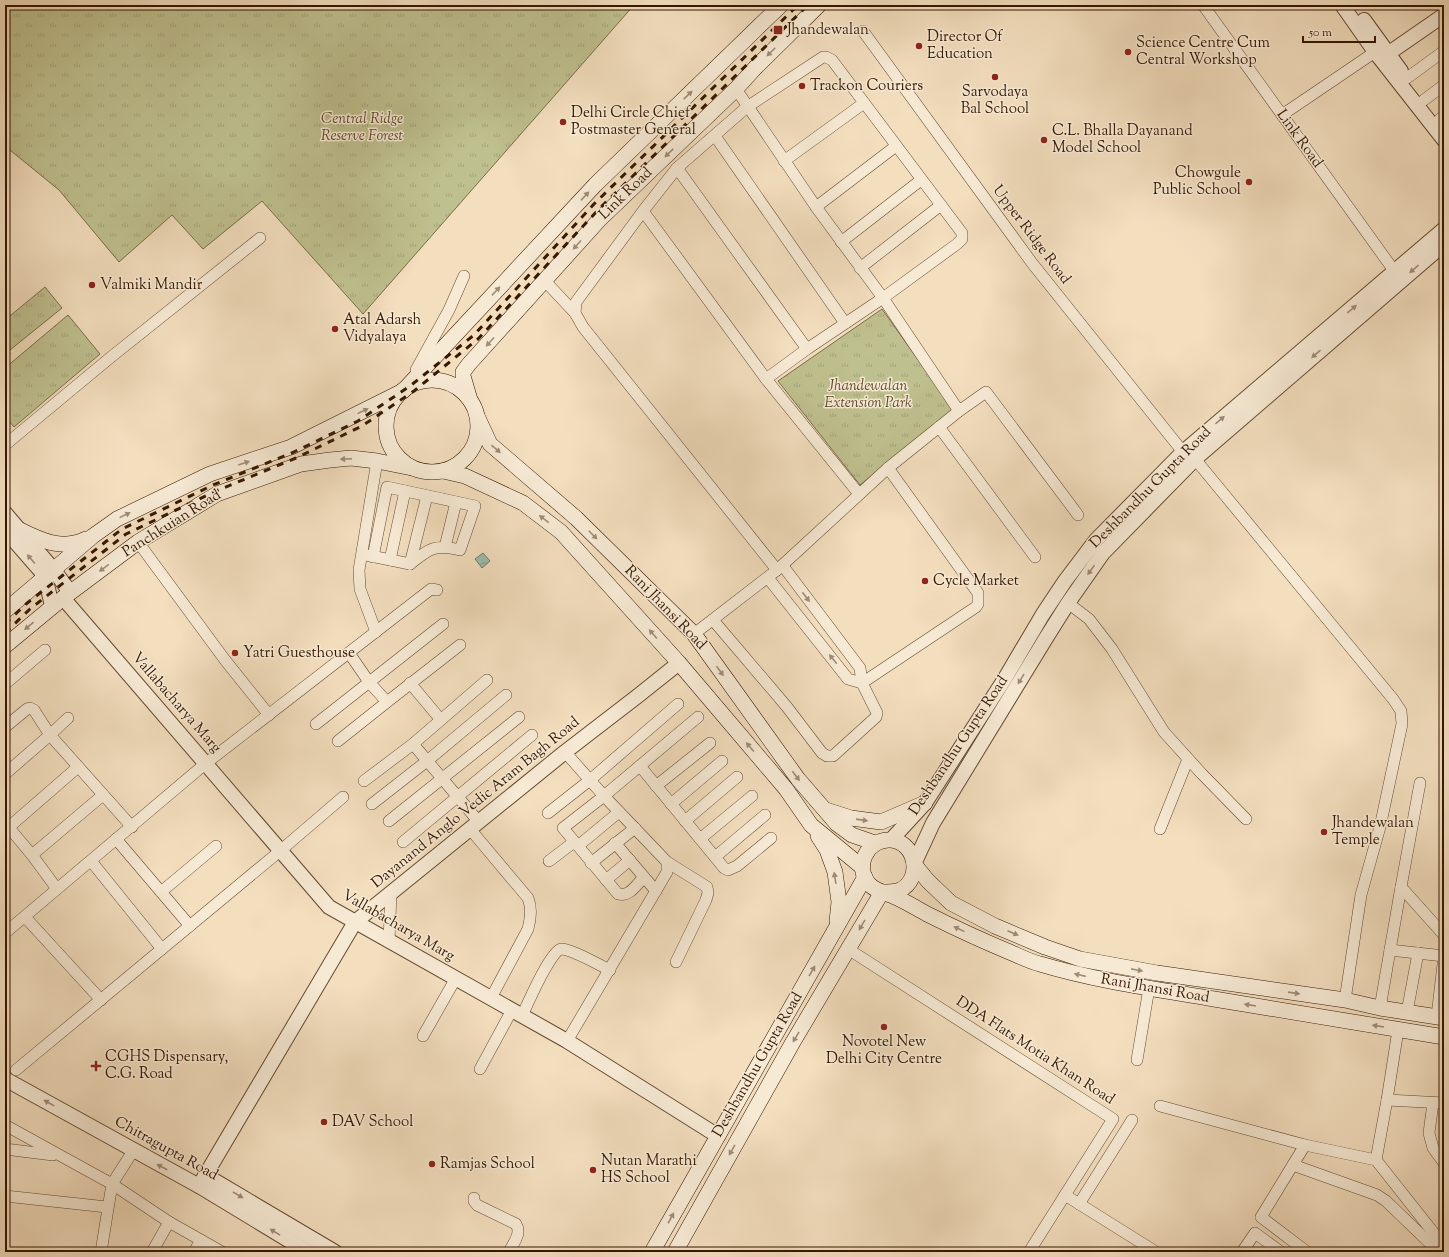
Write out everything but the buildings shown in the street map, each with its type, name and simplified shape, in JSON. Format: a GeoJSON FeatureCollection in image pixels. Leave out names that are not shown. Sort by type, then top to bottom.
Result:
{"type":"FeatureCollection","features":[{"type":"Feature","properties":{"kind":"main road","name":"Link Road"},"geometry":{"type":"LineString","coordinates":[[403,391],[595,185],[780,5]]}},
{"type":"Feature","properties":{"kind":"main road","name":"Link Road"},"geometry":{"type":"LineString","coordinates":[[470,400],[463,372],[600,219],[736,89],[755,68],[819,5]]}},
{"type":"Feature","properties":{"kind":"main road"},"geometry":{"type":"LineString","coordinates":[[428,379],[438,380],[456,386],[470,400],[477,416],[477,436],[473,446],[461,462],[443,471],[427,472],[412,468],[395,454],[389,444],[385,422],[388,410],[393,400],[403,391],[418,381],[428,379]]}},
{"type":"Feature","properties":{"kind":"main road","name":"Panchkuian Road"},"geometry":{"type":"LineString","coordinates":[[5,611],[93,536],[117,519],[210,474],[291,446],[403,391]]}},
{"type":"Feature","properties":{"kind":"main road","name":"Rani Jhansi Road"},"geometry":{"type":"LineString","coordinates":[[477,416],[490,444],[576,518],[694,634],[798,779],[837,824],[852,835],[875,843]]}},
{"type":"Feature","properties":{"kind":"main road","name":"Panchkuian Road"},"geometry":{"type":"LineString","coordinates":[[5,646],[62,599],[138,542],[218,494],[301,464],[351,458],[377,461],[412,468]]}},
{"type":"Feature","properties":{"kind":"main road","name":"Rani Jhansi Road"},"geometry":{"type":"LineString","coordinates":[[443,471],[465,476],[522,502],[561,532],[679,663],[786,789],[811,825],[863,872]]}},
{"type":"Feature","properties":{"kind":"main road"},"geometry":{"type":"LineString","coordinates":[[11,529],[40,540],[61,545],[83,541],[93,536]]}},
{"type":"Feature","properties":{"kind":"main road"},"geometry":{"type":"LineString","coordinates":[[825,810],[851,818],[881,822],[925,803]]}},
{"type":"Feature","properties":{"kind":"main road"},"geometry":{"type":"LineString","coordinates":[[811,825],[827,850],[834,872],[839,902],[835,930]]}},
{"type":"Feature","properties":{"kind":"main road"},"geometry":{"type":"LineString","coordinates":[[883,840],[891,840],[898,841],[908,848],[913,856],[914,872],[906,885],[894,892],[882,892],[871,886],[863,872],[863,858],[869,848],[875,843],[883,840]]}},
{"type":"Feature","properties":{"kind":"main road","name":"Rani Jhansi Road"},"geometry":{"type":"LineString","coordinates":[[914,864],[928,881],[951,903],[995,926],[1045,947],[1080,959],[1157,973],[1345,1000],[1380,1008],[1440,1017]]}},
{"type":"Feature","properties":{"kind":"main road","name":"Deshbandhu Gupta Road"},"geometry":{"type":"LineString","coordinates":[[652,1252],[835,930],[863,872]]}},
{"type":"Feature","properties":{"kind":"main road","name":"Rani Jhansi Road"},"geometry":{"type":"LineString","coordinates":[[882,892],[984,942],[1038,964],[1079,975],[1444,1037]]}},
{"type":"Feature","properties":{"kind":"main road","name":"Deshbandhu Gupta Road"},"geometry":{"type":"LineString","coordinates":[[675,1252],[793,1042],[882,892]]}},
{"type":"Feature","properties":{"kind":"street","name":"Link Road"},"geometry":{"type":"LineString","coordinates":[[1203,5],[1395,272]]}},
{"type":"Feature","properties":{"kind":"street"},"geometry":{"type":"LineString","coordinates":[[1342,5],[1382,53],[1444,140]]}},
{"type":"Feature","properties":{"kind":"street"},"geometry":{"type":"LineString","coordinates":[[1353,5],[1382,53],[1407,78],[1424,100],[1443,120]]}},
{"type":"Feature","properties":{"kind":"street"},"geometry":{"type":"LineString","coordinates":[[1282,115],[1444,15]]}},
{"type":"Feature","properties":{"kind":"street","name":"Upper Ridge Road"},"geometry":{"type":"LineString","coordinates":[[864,31],[1032,263],[1183,452]]}},
{"type":"Feature","properties":{"kind":"street"},"geometry":{"type":"LineString","coordinates":[[1407,78],[1444,52]]}},
{"type":"Feature","properties":{"kind":"street"},"geometry":{"type":"LineString","coordinates":[[575,313],[576,302],[581,294],[677,168],[747,107],[822,58],[826,57],[832,60],[962,233],[962,239],[883,298],[807,349],[766,379]]}},
{"type":"Feature","properties":{"kind":"street"},"geometry":{"type":"LineString","coordinates":[[1424,100],[1444,85]]}},
{"type":"Feature","properties":{"kind":"street"},"geometry":{"type":"LineString","coordinates":[[736,89],[816,207],[883,298],[959,411]]}},
{"type":"Feature","properties":{"kind":"street"},"geometry":{"type":"LineString","coordinates":[[784,161],[864,103]]}},
{"type":"Feature","properties":{"kind":"street"},"geometry":{"type":"LineString","coordinates":[[715,136],[845,323]]}},
{"type":"Feature","properties":{"kind":"street"},"geometry":{"type":"LineString","coordinates":[[816,207],[896,146]]}},
{"type":"Feature","properties":{"kind":"street"},"geometry":{"type":"LineString","coordinates":[[677,168],[807,349]]}},
{"type":"Feature","properties":{"kind":"street"},"geometry":{"type":"LineString","coordinates":[[841,242],[922,180]]}},
{"type":"Feature","properties":{"kind":"street"},"geometry":{"type":"LineString","coordinates":[[860,268],[941,205]]}},
{"type":"Feature","properties":{"kind":"street"},"geometry":{"type":"LineString","coordinates":[[643,211],[766,379],[859,494]]}},
{"type":"Feature","properties":{"kind":"street","name":"Deshbandhu Gupta Road"},"geometry":{"type":"LineString","coordinates":[[891,840],[925,803],[1004,680],[1043,614],[1065,581],[1096,540],[1183,452],[1395,272],[1444,228]]}},
{"type":"Feature","properties":{"kind":"street"},"geometry":{"type":"LineString","coordinates":[[5,445],[111,357],[260,238]]}},
{"type":"Feature","properties":{"kind":"street","name":"Deshbandhu Gupta Road"},"geometry":{"type":"LineString","coordinates":[[914,864],[933,823],[1056,621],[1103,553],[1195,459],[1444,244]]}},
{"type":"Feature","properties":{"kind":"street"},"geometry":{"type":"LineString","coordinates":[[403,391],[421,363],[453,302],[464,276]]}},
{"type":"Feature","properties":{"kind":"street"},"geometry":{"type":"LineString","coordinates":[[545,281],[575,313],[582,327],[860,668],[862,683],[877,711],[876,717],[832,756],[827,756],[822,753],[787,707],[713,620]]}},
{"type":"Feature","properties":{"kind":"street"},"geometry":{"type":"LineString","coordinates":[[694,634],[768,578],[888,468],[959,411],[986,392],[1078,515]]}},
{"type":"Feature","properties":{"kind":"street"},"geometry":{"type":"LineString","coordinates":[[939,427],[1034,558]]}},
{"type":"Feature","properties":{"kind":"street"},"geometry":{"type":"LineString","coordinates":[[1183,452],[1195,459],[1393,699],[1401,711],[1402,724],[1380,827],[1370,858],[1361,895],[1345,1000]]}},
{"type":"Feature","properties":{"kind":"street"},"geometry":{"type":"LineString","coordinates":[[368,556],[377,461]]}},
{"type":"Feature","properties":{"kind":"street"},"geometry":{"type":"LineString","coordinates":[[768,578],[848,679],[862,683],[976,607],[979,600],[978,593],[888,468]]}},
{"type":"Feature","properties":{"kind":"street"},"geometry":{"type":"LineString","coordinates":[[368,556],[410,564],[431,549],[445,547],[460,550],[475,506],[387,487],[368,556],[359,570],[360,589],[376,632]]}},
{"type":"Feature","properties":{"kind":"street"},"geometry":{"type":"LineString","coordinates":[[390,560],[405,491]]}},
{"type":"Feature","properties":{"kind":"street"},"geometry":{"type":"LineString","coordinates":[[410,564],[427,496]]}},
{"type":"Feature","properties":{"kind":"street"},"geometry":{"type":"LineString","coordinates":[[445,547],[456,502]]}},
{"type":"Feature","properties":{"kind":"street","name":"Vallabacharya Marg"},"geometry":{"type":"LineString","coordinates":[[5,513],[11,529],[49,573],[62,599],[329,907],[567,1041],[718,1136]]}},
{"type":"Feature","properties":{"kind":"street"},"geometry":{"type":"LineString","coordinates":[[138,542],[225,660],[269,715]]}},
{"type":"Feature","properties":{"kind":"street"},"geometry":{"type":"LineString","coordinates":[[49,573],[62,599]]}},
{"type":"Feature","properties":{"kind":"street"},"geometry":{"type":"LineString","coordinates":[[5,933],[205,764],[431,589],[437,590]]}},
{"type":"Feature","properties":{"kind":"street"},"geometry":{"type":"LineString","coordinates":[[1068,604],[1089,619],[1107,643],[1164,732],[1246,819]]}},
{"type":"Feature","properties":{"kind":"street"},"geometry":{"type":"LineString","coordinates":[[1043,614],[1056,621]]}},
{"type":"Feature","properties":{"kind":"street"},"geometry":{"type":"LineString","coordinates":[[316,724],[443,624]]}},
{"type":"Feature","properties":{"kind":"street"},"geometry":{"type":"LineString","coordinates":[[338,741],[460,645]]}},
{"type":"Feature","properties":{"kind":"street"},"geometry":{"type":"LineString","coordinates":[[5,684],[45,650]]}},
{"type":"Feature","properties":{"kind":"street"},"geometry":{"type":"LineString","coordinates":[[348,653],[387,702]]}},
{"type":"Feature","properties":{"kind":"street","name":"Dayanand Anglo Vedic Aram Bagh Road"},"geometry":{"type":"LineString","coordinates":[[202,1181],[355,922],[565,752],[679,663]]}},
{"type":"Feature","properties":{"kind":"street"},"geometry":{"type":"LineString","coordinates":[[364,782],[413,744],[487,680]]}},
{"type":"Feature","properties":{"kind":"street"},"geometry":{"type":"LineString","coordinates":[[410,683],[441,720]]}},
{"type":"Feature","properties":{"kind":"street"},"geometry":{"type":"LineString","coordinates":[[372,804],[427,761],[506,695]]}},
{"type":"Feature","properties":{"kind":"street"},"geometry":{"type":"LineString","coordinates":[[548,813],[590,780],[678,704]]}},
{"type":"Feature","properties":{"kind":"street"},"geometry":{"type":"LineString","coordinates":[[5,727],[27,709],[30,708],[34,710],[50,735],[132,827]]}},
{"type":"Feature","properties":{"kind":"street"},"geometry":{"type":"LineString","coordinates":[[389,821],[519,717]]}},
{"type":"Feature","properties":{"kind":"street"},"geometry":{"type":"LineString","coordinates":[[644,877],[629,894],[618,894],[563,828],[604,796],[698,717]]}},
{"type":"Feature","properties":{"kind":"street"},"geometry":{"type":"LineString","coordinates":[[5,774],[68,718]]}},
{"type":"Feature","properties":{"kind":"street"},"geometry":{"type":"LineString","coordinates":[[403,842],[532,735]]}},
{"type":"Feature","properties":{"kind":"street"},"geometry":{"type":"LineString","coordinates":[[656,786],[710,743]]}},
{"type":"Feature","properties":{"kind":"street"},"geometry":{"type":"LineString","coordinates":[[413,744],[457,796],[475,825],[528,898],[530,904],[531,916],[528,929],[491,998]]}},
{"type":"Feature","properties":{"kind":"street"},"geometry":{"type":"LineString","coordinates":[[565,752],[604,796],[667,862],[707,887],[708,893],[706,900],[676,962]]}},
{"type":"Feature","properties":{"kind":"street"},"geometry":{"type":"LineString","coordinates":[[1160,829],[1188,758]]}},
{"type":"Feature","properties":{"kind":"street"},"geometry":{"type":"LineString","coordinates":[[671,804],[722,761]]}},
{"type":"Feature","properties":{"kind":"street"},"geometry":{"type":"LineString","coordinates":[[640,766],[724,868],[728,870],[732,869],[771,838]]}},
{"type":"Feature","properties":{"kind":"street"},"geometry":{"type":"LineString","coordinates":[[57,889],[32,854],[7,825],[78,767]]}},
{"type":"Feature","properties":{"kind":"street"},"geometry":{"type":"LineString","coordinates":[[685,821],[737,777]]}},
{"type":"Feature","properties":{"kind":"street"},"geometry":{"type":"LineString","coordinates":[[1380,1008],[1420,783]]}},
{"type":"Feature","properties":{"kind":"street"},"geometry":{"type":"LineString","coordinates":[[32,854],[103,795]]}},
{"type":"Feature","properties":{"kind":"street"},"geometry":{"type":"LineString","coordinates":[[700,839],[752,796]]}},
{"type":"Feature","properties":{"kind":"street"},"geometry":{"type":"LineString","coordinates":[[10,1075],[343,797]]}},
{"type":"Feature","properties":{"kind":"street"},"geometry":{"type":"LineString","coordinates":[[549,861],[576,844],[619,812]]}},
{"type":"Feature","properties":{"kind":"street"},"geometry":{"type":"LineString","coordinates":[[715,857],[765,815]]}},
{"type":"Feature","properties":{"kind":"street"},"geometry":{"type":"LineString","coordinates":[[591,863],[635,828]]}},
{"type":"Feature","properties":{"kind":"street"},"geometry":{"type":"LineString","coordinates":[[116,839],[190,926]]}},
{"type":"Feature","properties":{"kind":"street"},"geometry":{"type":"LineString","coordinates":[[616,844],[656,891]]}},
{"type":"Feature","properties":{"kind":"street"},"geometry":{"type":"LineString","coordinates":[[161,892],[216,846]]}},
{"type":"Feature","properties":{"kind":"street"},"geometry":{"type":"LineString","coordinates":[[606,880],[630,860]]}},
{"type":"Feature","properties":{"kind":"street"},"geometry":{"type":"LineString","coordinates":[[91,861],[162,949]]}},
{"type":"Feature","properties":{"kind":"street"},"geometry":{"type":"LineString","coordinates":[[567,1041],[667,872],[667,862]]}},
{"type":"Feature","properties":{"kind":"street"},"geometry":{"type":"LineString","coordinates":[[1401,887],[1444,935]]}},
{"type":"Feature","properties":{"kind":"street"},"geometry":{"type":"LineString","coordinates":[[389,941],[391,894]]}},
{"type":"Feature","properties":{"kind":"street"},"geometry":{"type":"LineString","coordinates":[[25,917],[101,1000]]}},
{"type":"Feature","properties":{"kind":"street"},"geometry":{"type":"LineString","coordinates":[[5,919],[15,925]]}},
{"type":"Feature","properties":{"kind":"street"},"geometry":{"type":"LineString","coordinates":[[480,1069],[556,951],[559,949],[567,950],[610,970]]}},
{"type":"Feature","properties":{"kind":"street","name":"DDA Flats Motia Khan Road"},"geometry":{"type":"LineString","coordinates":[[848,950],[1113,1119],[1029,1252]]}},
{"type":"Feature","properties":{"kind":"street"},"geometry":{"type":"LineString","coordinates":[[1390,950],[1444,956],[1440,1017]]}},
{"type":"Feature","properties":{"kind":"street"},"geometry":{"type":"LineString","coordinates":[[1407,1012],[1418,953]]}},
{"type":"Feature","properties":{"kind":"street"},"geometry":{"type":"LineString","coordinates":[[423,1036],[456,978]]}},
{"type":"Feature","properties":{"kind":"street"},"geometry":{"type":"LineString","coordinates":[[1137,1060],[1149,988]]}},
{"type":"Feature","properties":{"kind":"street"},"geometry":{"type":"LineString","coordinates":[[1376,1160],[1398,1030]]}},
{"type":"Feature","properties":{"kind":"street","name":"Chitragupta Road"},"geometry":{"type":"LineString","coordinates":[[10,1075],[133,1151],[202,1181],[335,1252]]}},
{"type":"Feature","properties":{"kind":"street"},"geometry":{"type":"LineString","coordinates":[[1387,1100],[1439,1103],[1429,1133],[1433,1148],[1444,1163]]}},
{"type":"Feature","properties":{"kind":"street"},"geometry":{"type":"LineString","coordinates":[[1160,1106],[1305,1145],[1376,1160],[1444,1246]]}},
{"type":"Feature","properties":{"kind":"street"},"geometry":{"type":"LineString","coordinates":[[1079,1204],[1132,1120]]}},
{"type":"Feature","properties":{"kind":"street"},"geometry":{"type":"LineString","coordinates":[[5,1126],[112,1184],[169,1222],[222,1252]]}},
{"type":"Feature","properties":{"kind":"street"},"geometry":{"type":"LineString","coordinates":[[1305,1145],[1261,1217],[1307,1252]]}},
{"type":"Feature","properties":{"kind":"street"},"geometry":{"type":"LineString","coordinates":[[5,1149],[60,1156]]}},
{"type":"Feature","properties":{"kind":"street"},"geometry":{"type":"LineString","coordinates":[[101,1252],[107,1207],[112,1184],[133,1151]]}},
{"type":"Feature","properties":{"kind":"street"},"geometry":{"type":"LineString","coordinates":[[1293,1165],[1377,1195],[1386,1201],[1432,1249]]}},
{"type":"Feature","properties":{"kind":"street","name":"Chitragupta Road"},"geometry":{"type":"LineString","coordinates":[[202,1181],[308,1252]]}},
{"type":"Feature","properties":{"kind":"street"},"geometry":{"type":"LineString","coordinates":[[1066,1195],[1156,1252]]}},
{"type":"Feature","properties":{"kind":"street"},"geometry":{"type":"LineString","coordinates":[[5,1196],[107,1207]]}},
{"type":"Feature","properties":{"kind":"street"},"geometry":{"type":"LineString","coordinates":[[474,1198],[474,1201],[477,1204],[516,1224],[518,1233],[509,1252]]}},
{"type":"Feature","properties":{"kind":"street"},"geometry":{"type":"LineString","coordinates":[[152,1252],[169,1222]]}},
{"type":"Feature","properties":{"kind":"street"},"geometry":{"type":"LineString","coordinates":[[1242,1252],[1255,1233],[1281,1252]]}},
{"type":"Feature","properties":{"kind":"street"},"geometry":{"type":"LineString","coordinates":[[194,1252],[201,1240]]}},
{"type":"Feature","properties":{"kind":"green space","name":"Central Ridge Reserve Forest"},"geometry":{"type":"Polygon","coordinates":[[[5,5],[634,5],[363,314],[262,201],[203,249],[172,215],[119,262],[59,190],[5,146],[5,5]]]}},
{"type":"Feature","properties":{"kind":"green space"},"geometry":{"type":"Polygon","coordinates":[[[45,287],[62,308],[5,354],[5,320],[45,287]]]}},
{"type":"Feature","properties":{"kind":"green space","name":"Jhandewalan Extension Park"},"geometry":{"type":"Polygon","coordinates":[[[882,309],[953,409],[860,485],[778,381],[882,309]]]}},
{"type":"Feature","properties":{"kind":"green space"},"geometry":{"type":"Polygon","coordinates":[[[68,315],[100,354],[14,427],[5,416],[5,368],[68,315]]]}},
{"type":"Feature","properties":{"kind":"water"},"geometry":{"type":"Polygon","coordinates":[[[483,553],[490,561],[482,568],[475,559],[483,553]]]}},
{"type":"Feature","properties":{"kind":"railway"},"geometry":{"type":"LineString","coordinates":[[5,624],[26,604],[122,529],[213,485],[294,452],[358,421],[410,386],[474,335],[594,204],[798,5]]}},
{"type":"Feature","properties":{"kind":"railway"},"geometry":{"type":"LineString","coordinates":[[5,633],[30,609],[126,534],[216,491],[296,458],[362,426],[414,391],[478,339],[599,209],[808,5]]}},
{"type":"Feature","properties":{"kind":"place","name":"Jhandewalan"},"geometry":{"type":"Point","coordinates":[778,30]}},
{"type":"Feature","properties":{"kind":"place","name":"Director Of Education"},"geometry":{"type":"Point","coordinates":[919,46]}},
{"type":"Feature","properties":{"kind":"place","name":"Science Centre Cum Central Workshop"},"geometry":{"type":"Point","coordinates":[1128,52]}},
{"type":"Feature","properties":{"kind":"place","name":"Sarvodaya Bal School"},"geometry":{"type":"Point","coordinates":[995,77]}},
{"type":"Feature","properties":{"kind":"place","name":"Trackon Couriers"},"geometry":{"type":"Point","coordinates":[802,86]}},
{"type":"Feature","properties":{"kind":"place","name":"Delhi Circle Chief Postmaster General"},"geometry":{"type":"Point","coordinates":[563,122]}},
{"type":"Feature","properties":{"kind":"place","name":"C.L. Bhalla Dayanand Model School"},"geometry":{"type":"Point","coordinates":[1044,140]}},
{"type":"Feature","properties":{"kind":"place","name":"Chowgule Public School"},"geometry":{"type":"Point","coordinates":[1249,182]}},
{"type":"Feature","properties":{"kind":"place","name":"Valmiki Mandir"},"geometry":{"type":"Point","coordinates":[92,285]}},
{"type":"Feature","properties":{"kind":"place","name":"Atal Adarsh Vidyalaya"},"geometry":{"type":"Point","coordinates":[335,329]}},
{"type":"Feature","properties":{"kind":"place","name":"Cycle Market"},"geometry":{"type":"Point","coordinates":[925,581]}},
{"type":"Feature","properties":{"kind":"place","name":"Yatri Guesthouse"},"geometry":{"type":"Point","coordinates":[235,653]}},
{"type":"Feature","properties":{"kind":"place","name":"Jhandewalan Temple"},"geometry":{"type":"Point","coordinates":[1324,832]}},
{"type":"Feature","properties":{"kind":"place","name":"Novotel New Delhi City Centre"},"geometry":{"type":"Point","coordinates":[884,1027]}},
{"type":"Feature","properties":{"kind":"place","name":"CGHS Dispensary, C.G. Road"},"geometry":{"type":"Point","coordinates":[96,1066]}},
{"type":"Feature","properties":{"kind":"place","name":"DAV School"},"geometry":{"type":"Point","coordinates":[324,1122]}},
{"type":"Feature","properties":{"kind":"place","name":"Ramjas School"},"geometry":{"type":"Point","coordinates":[432,1164]}},
{"type":"Feature","properties":{"kind":"place","name":"Nutan Marathi HS School"},"geometry":{"type":"Point","coordinates":[593,1170]}}]}
